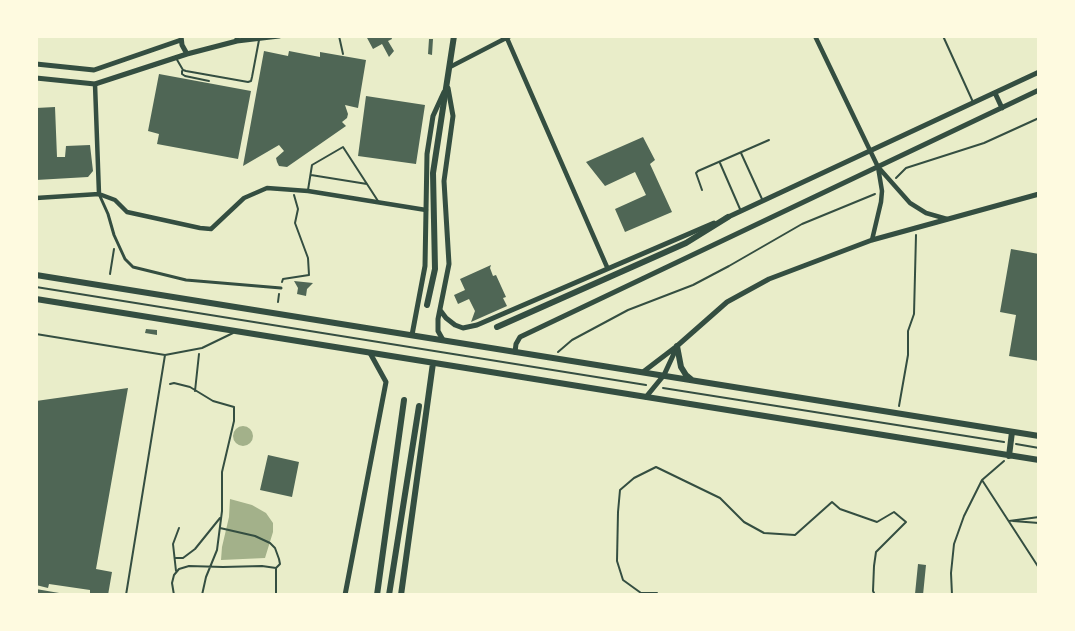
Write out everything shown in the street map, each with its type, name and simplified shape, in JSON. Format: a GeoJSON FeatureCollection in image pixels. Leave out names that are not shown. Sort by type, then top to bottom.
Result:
{"type":"FeatureCollection","features":[{"type":"Feature","properties":{"kind":"main road"},"geometry":{"type":"LineString","coordinates":[[427,305],[435,269],[433,174],[454,36]]}},
{"type":"Feature","properties":{"kind":"main road"},"geometry":{"type":"LineString","coordinates":[[497,327],[686,243],[728,217]]}},
{"type":"Feature","properties":{"kind":"main road"},"geometry":{"type":"LineString","coordinates":[[36,275],[554,358],[641,375],[664,375],[693,383],[1039,436]]}},
{"type":"Feature","properties":{"kind":"main road"},"geometry":{"type":"LineString","coordinates":[[36,299],[1039,460]]}},
{"type":"Feature","properties":{"kind":"main road"},"geometry":{"type":"LineString","coordinates":[[677,346],[681,367],[693,383]]}},
{"type":"Feature","properties":{"kind":"main road"},"geometry":{"type":"LineString","coordinates":[[401,595],[433,363]]}},
{"type":"Feature","properties":{"kind":"main road"},"geometry":{"type":"LineString","coordinates":[[377,595],[404,400]]}},
{"type":"Feature","properties":{"kind":"main road"},"geometry":{"type":"LineString","coordinates":[[389,595],[419,406]]}},
{"type":"Feature","properties":{"kind":"main road"},"geometry":{"type":"LineString","coordinates":[[1009,456],[1012,432]]}},
{"type":"Feature","properties":{"kind":"street"},"geometry":{"type":"LineString","coordinates":[[36,78],[95,84],[237,38],[279,36]]}},
{"type":"Feature","properties":{"kind":"street"},"geometry":{"type":"LineString","coordinates":[[815,36],[878,167],[910,203],[926,213],[948,220]]}},
{"type":"Feature","properties":{"kind":"street"},"geometry":{"type":"LineString","coordinates":[[450,67],[507,37],[607,268]]}},
{"type":"Feature","properties":{"kind":"street"},"geometry":{"type":"LineString","coordinates":[[36,64],[94,70],[181,38],[187,54]]}},
{"type":"Feature","properties":{"kind":"street"},"geometry":{"type":"LineString","coordinates":[[440,310],[446,318],[463,328],[493,318],[741,212],[1039,72]]}},
{"type":"Feature","properties":{"kind":"street"},"geometry":{"type":"LineString","coordinates":[[95,84],[99,194],[125,259],[133,267],[186,280],[281,288]]}},
{"type":"Feature","properties":{"kind":"street"},"geometry":{"type":"LineString","coordinates":[[412,335],[425,266],[427,154],[433,116],[447,85]]}},
{"type":"Feature","properties":{"kind":"street"},"geometry":{"type":"LineString","coordinates":[[443,340],[438,331],[449,264],[444,181],[453,116],[447,85]]}},
{"type":"Feature","properties":{"kind":"street"},"geometry":{"type":"LineString","coordinates":[[514,352],[520,337],[1039,90]]}},
{"type":"Feature","properties":{"kind":"street"},"geometry":{"type":"LineString","coordinates":[[995,93],[1002,108]]}},
{"type":"Feature","properties":{"kind":"street"},"geometry":{"type":"LineString","coordinates":[[872,240],[882,191],[878,167]]}},
{"type":"Feature","properties":{"kind":"street"},"geometry":{"type":"LineString","coordinates":[[36,198],[99,194],[115,200],[127,212],[200,228],[211,228],[244,198],[267,188],[308,191],[426,210]]}},
{"type":"Feature","properties":{"kind":"street"},"geometry":{"type":"LineString","coordinates":[[641,375],[727,302],[769,280],[872,240],[1039,194]]}},
{"type":"Feature","properties":{"kind":"street"},"geometry":{"type":"LineString","coordinates":[[646,397],[664,375],[677,346]]}},
{"type":"Feature","properties":{"kind":"street"},"geometry":{"type":"LineString","coordinates":[[345,595],[386,382],[370,352]]}},
{"type":"Feature","properties":{"kind":"lane"},"geometry":{"type":"LineString","coordinates":[[339,36],[343,54]]}},
{"type":"Feature","properties":{"kind":"lane"},"geometry":{"type":"LineString","coordinates":[[943,36],[973,103]]}},
{"type":"Feature","properties":{"kind":"lane"},"geometry":{"type":"LineString","coordinates":[[176,58],[186,71],[245,82],[250,81],[259,38]]}},
{"type":"Feature","properties":{"kind":"lane"},"geometry":{"type":"LineString","coordinates":[[182,68],[182,74],[185,76],[209,81]]}},
{"type":"Feature","properties":{"kind":"lane"},"geometry":{"type":"LineString","coordinates":[[702,190],[696,172],[769,140]]}},
{"type":"Feature","properties":{"kind":"lane"},"geometry":{"type":"LineString","coordinates":[[308,191],[312,165],[343,147],[379,203]]}},
{"type":"Feature","properties":{"kind":"lane"},"geometry":{"type":"LineString","coordinates":[[741,153],[763,201]]}},
{"type":"Feature","properties":{"kind":"lane"},"geometry":{"type":"LineString","coordinates":[[720,162],[741,212]]}},
{"type":"Feature","properties":{"kind":"lane"},"geometry":{"type":"LineString","coordinates":[[310,175],[367,184]]}},
{"type":"Feature","properties":{"kind":"lane"},"geometry":{"type":"LineString","coordinates":[[36,334],[166,355],[202,348],[237,331]]}},
{"type":"Feature","properties":{"kind":"lane"},"geometry":{"type":"LineString","coordinates":[[126,595],[166,355]]}},
{"type":"Feature","properties":{"kind":"path"},"geometry":{"type":"LineString","coordinates":[[891,183],[906,168],[984,143],[1039,118]]}},
{"type":"Feature","properties":{"kind":"path"},"geometry":{"type":"LineString","coordinates":[[278,302],[283,279],[309,275],[308,258],[295,223],[298,209],[292,190]]}},
{"type":"Feature","properties":{"kind":"path"},"geometry":{"type":"LineString","coordinates":[[554,358],[560,349],[572,340],[628,310],[693,285],[802,224],[882,191]]}},
{"type":"Feature","properties":{"kind":"path"},"geometry":{"type":"LineString","coordinates":[[897,414],[908,355],[908,331],[914,314],[915,228]]}},
{"type":"Feature","properties":{"kind":"path"},"geometry":{"type":"LineString","coordinates":[[110,274],[114,255],[114,235]]}},
{"type":"Feature","properties":{"kind":"path"},"geometry":{"type":"LineString","coordinates":[[36,287],[651,386]]}},
{"type":"Feature","properties":{"kind":"path"},"geometry":{"type":"LineString","coordinates":[[294,334],[297,322]]}},
{"type":"Feature","properties":{"kind":"path"},"geometry":{"type":"LineString","coordinates":[[420,355],[422,343]]}},
{"type":"Feature","properties":{"kind":"path"},"geometry":{"type":"LineString","coordinates":[[195,391],[200,353]]}},
{"type":"Feature","properties":{"kind":"path"},"geometry":{"type":"LineString","coordinates":[[521,372],[523,359]]}},
{"type":"Feature","properties":{"kind":"path"},"geometry":{"type":"LineString","coordinates":[[633,383],[641,375]]}},
{"type":"Feature","properties":{"kind":"path"},"geometry":{"type":"LineString","coordinates":[[690,398],[693,383]]}},
{"type":"Feature","properties":{"kind":"path"},"geometry":{"type":"LineString","coordinates":[[170,384],[190,387],[213,401],[234,407],[234,421],[222,472],[221,517],[217,550],[206,577],[202,595]]}},
{"type":"Feature","properties":{"kind":"path"},"geometry":{"type":"LineString","coordinates":[[660,387],[1004,442]]}},
{"type":"Feature","properties":{"kind":"path"},"geometry":{"type":"LineString","coordinates":[[973,444],[975,432]]}},
{"type":"Feature","properties":{"kind":"path"},"geometry":{"type":"LineString","coordinates":[[1024,453],[1027,439]]}},
{"type":"Feature","properties":{"kind":"path"},"geometry":{"type":"LineString","coordinates":[[1019,445],[1039,448]]}},
{"type":"Feature","properties":{"kind":"path"},"geometry":{"type":"LineString","coordinates":[[952,595],[951,573],[954,544],[964,516],[982,480],[1009,456]]}},
{"type":"Feature","properties":{"kind":"path"},"geometry":{"type":"LineString","coordinates":[[658,595],[657,593],[641,593],[623,580],[617,561],[620,490],[634,478],[656,467],[720,498],[744,522],[764,533],[796,536],[832,502],[840,510],[877,522],[894,512],[906,522],[876,552],[873,591],[875,595]]}},
{"type":"Feature","properties":{"kind":"path"},"geometry":{"type":"LineString","coordinates":[[982,480],[1039,568]]}},
{"type":"Feature","properties":{"kind":"path"},"geometry":{"type":"LineString","coordinates":[[176,558],[183,558],[195,550],[221,517]]}},
{"type":"Feature","properties":{"kind":"path"},"geometry":{"type":"LineString","coordinates":[[1008,521],[1039,517]]}},
{"type":"Feature","properties":{"kind":"path"},"geometry":{"type":"LineString","coordinates":[[1008,521],[1039,523]]}},
{"type":"Feature","properties":{"kind":"path"},"geometry":{"type":"LineString","coordinates":[[174,595],[172,583],[176,571],[176,558],[173,541],[179,528]]}},
{"type":"Feature","properties":{"kind":"path"},"geometry":{"type":"LineString","coordinates":[[220,528],[255,536],[270,543],[275,548],[280,564],[276,568],[276,595]]}},
{"type":"Feature","properties":{"kind":"path"},"geometry":{"type":"LineString","coordinates":[[176,571],[189,566],[262,566],[276,568]]}},
{"type":"Feature","properties":{"kind":"shaded area"},"geometry":{"type":"Polygon","coordinates":[[[243,426],[250,429],[253,436],[250,443],[243,446],[236,443],[233,436],[236,429],[243,426]]]}},
{"type":"Feature","properties":{"kind":"shaded area"},"geometry":{"type":"Polygon","coordinates":[[[230,499],[252,505],[266,513],[273,523],[273,532],[265,558],[221,560],[229,517],[230,499]]]}},
{"type":"Feature","properties":{"kind":"building"},"geometry":{"type":"Polygon","coordinates":[[[366,36],[391,36],[392,39],[388,41],[394,51],[389,57],[382,44],[373,49],[366,36]]]}},
{"type":"Feature","properties":{"kind":"building"},"geometry":{"type":"Polygon","coordinates":[[[429,39],[433,39],[432,55],[428,54],[429,39]]]}},
{"type":"Feature","properties":{"kind":"building"},"geometry":{"type":"Polygon","coordinates":[[[264,51],[288,56],[289,51],[320,57],[320,52],[366,60],[358,108],[345,105],[348,114],[347,118],[342,122],[346,126],[287,167],[279,166],[277,162],[276,158],[284,151],[279,145],[243,166],[264,51]]]}},
{"type":"Feature","properties":{"kind":"building"},"geometry":{"type":"Polygon","coordinates":[[[159,74],[251,91],[238,159],[157,144],[159,134],[148,131],[159,74]]]}},
{"type":"Feature","properties":{"kind":"building"},"geometry":{"type":"Polygon","coordinates":[[[366,96],[425,105],[416,164],[358,156],[366,96]]]}},
{"type":"Feature","properties":{"kind":"building"},"geometry":{"type":"Polygon","coordinates":[[[55,107],[57,157],[65,157],[66,146],[90,145],[93,171],[88,177],[36,180],[36,108],[55,107]]]}},
{"type":"Feature","properties":{"kind":"building"},"geometry":{"type":"Polygon","coordinates":[[[643,137],[655,160],[650,164],[672,212],[625,232],[615,209],[646,195],[635,172],[605,186],[586,162],[643,137]]]}},
{"type":"Feature","properties":{"kind":"building"},"geometry":{"type":"Polygon","coordinates":[[[1011,249],[1039,254],[1039,361],[1009,356],[1016,315],[1000,312],[1011,249]]]}},
{"type":"Feature","properties":{"kind":"building"},"geometry":{"type":"Polygon","coordinates":[[[491,265],[490,268],[493,276],[496,275],[506,297],[503,298],[507,306],[471,322],[475,311],[469,299],[458,304],[454,295],[465,290],[460,279],[491,265]]]}},
{"type":"Feature","properties":{"kind":"building"},"geometry":{"type":"Polygon","coordinates":[[[294,281],[313,283],[307,289],[306,296],[297,294],[298,288],[294,281]]]}},
{"type":"Feature","properties":{"kind":"building"},"geometry":{"type":"Polygon","coordinates":[[[146,329],[157,330],[157,335],[145,333],[146,329]]]}},
{"type":"Feature","properties":{"kind":"building"},"geometry":{"type":"Polygon","coordinates":[[[128,388],[96,569],[112,572],[108,595],[90,595],[90,590],[49,584],[48,588],[36,585],[36,401],[128,388]]]}},
{"type":"Feature","properties":{"kind":"building"},"geometry":{"type":"Polygon","coordinates":[[[268,455],[299,462],[292,497],[260,490],[268,455]]]}},
{"type":"Feature","properties":{"kind":"building"},"geometry":{"type":"Polygon","coordinates":[[[918,564],[926,565],[923,595],[915,594],[918,564]]]}},
{"type":"Feature","properties":{"kind":"building"},"geometry":{"type":"Polygon","coordinates":[[[36,589],[65,594],[65,595],[36,595],[36,589]]]}}]}
